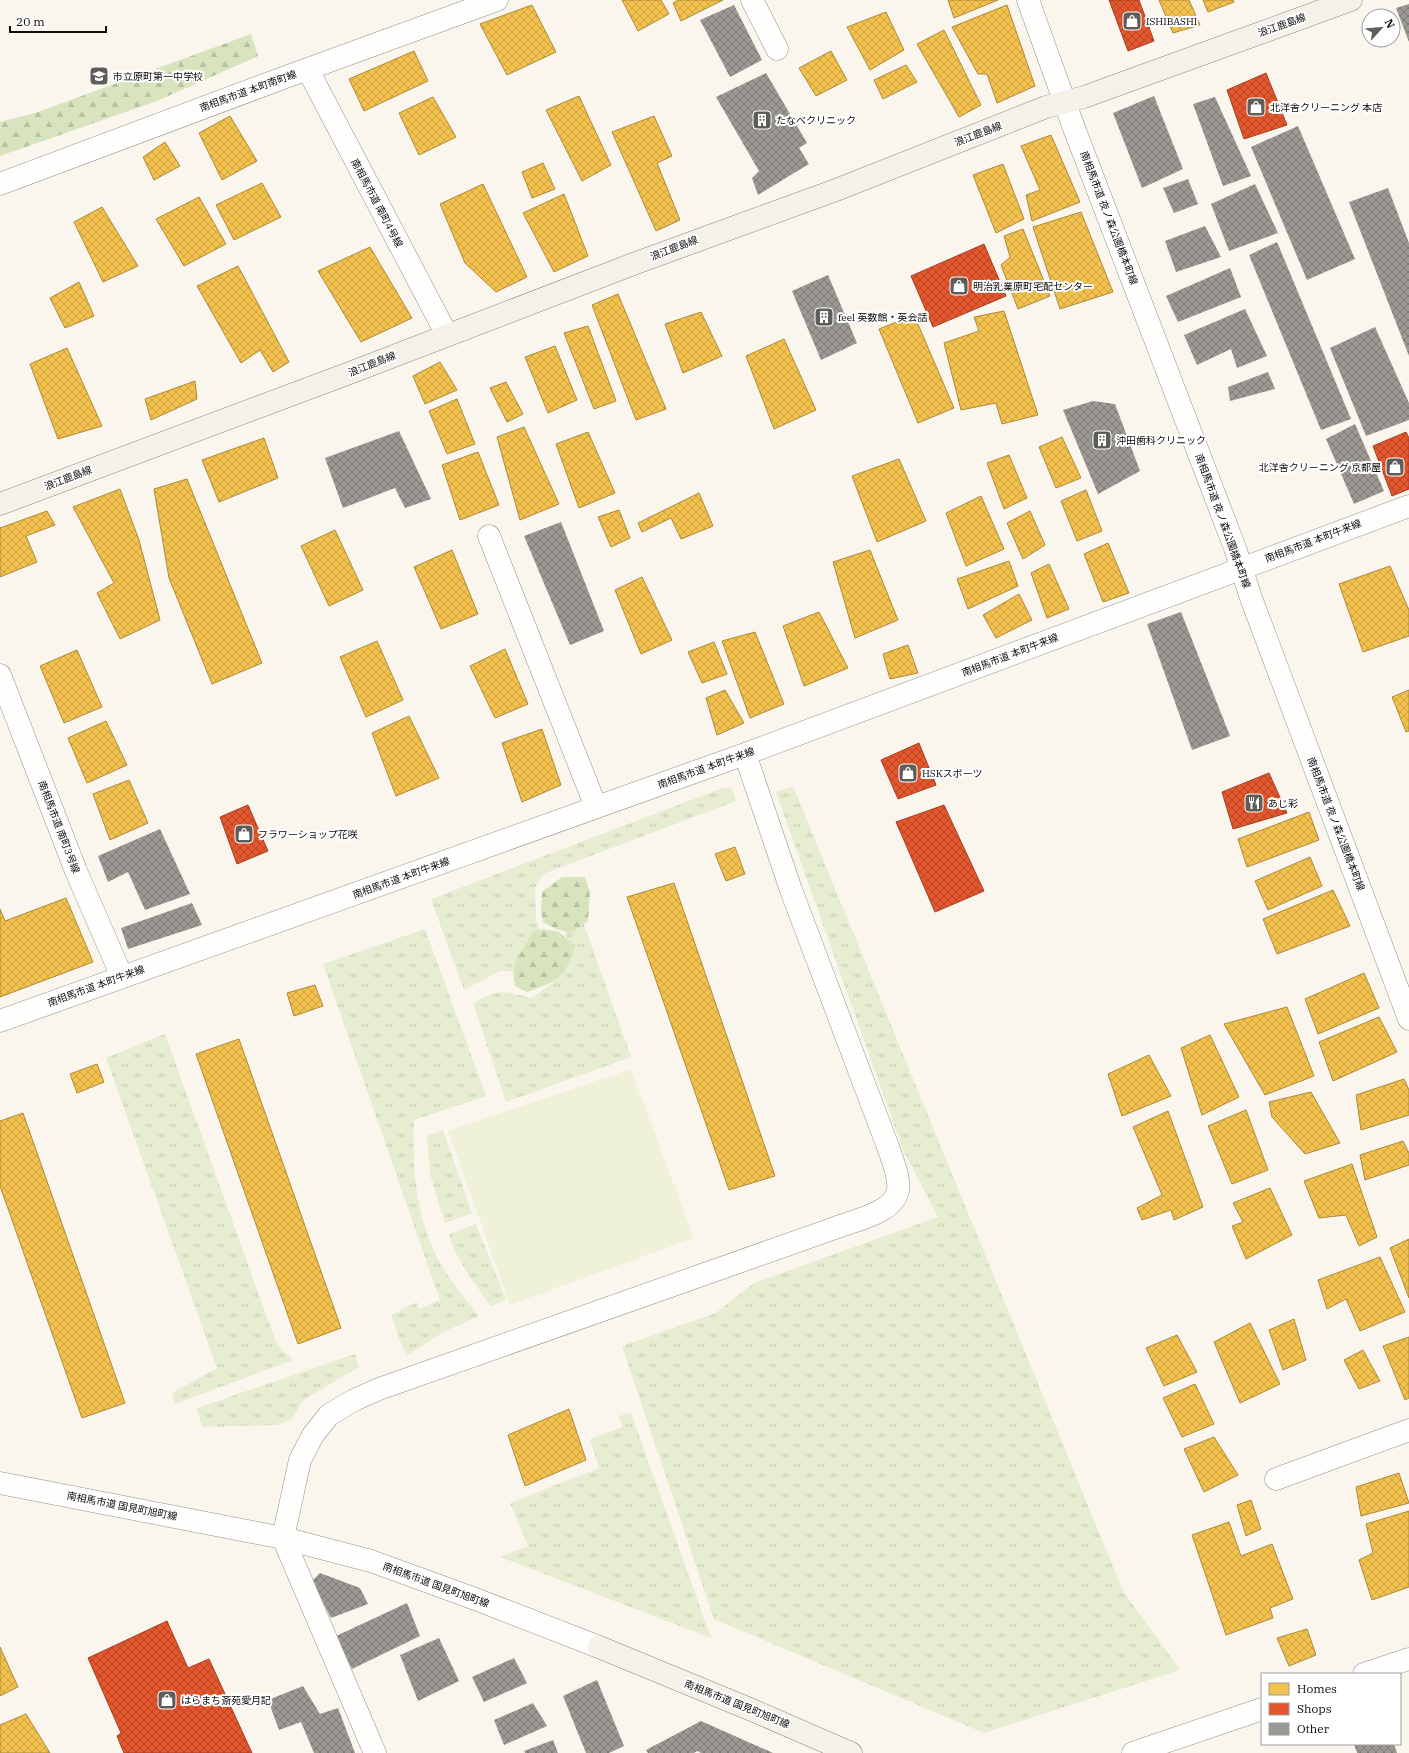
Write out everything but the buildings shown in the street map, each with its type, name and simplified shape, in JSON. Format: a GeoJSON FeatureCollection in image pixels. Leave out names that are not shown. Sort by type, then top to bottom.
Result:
{"type":"FeatureCollection","features":[{"type":"Feature","properties":{"kind":"main road","name":"浪江鹿島線"},"geometry":{"type":"LineString","coordinates":[[0,504],[745,222],[836,190],[1046,108],[1066,103],[1351,0]]}},
{"type":"Feature","properties":{"kind":"main road","name":"南相馬市道 国見町旭町線"},"geometry":{"type":"LineString","coordinates":[[599,1647],[752,1710],[851,1753]]}},
{"type":"Feature","properties":{"kind":"street","name":"南相馬市道 本町南町線"},"geometry":{"type":"LineString","coordinates":[[0,184],[497,0]]}},
{"type":"Feature","properties":{"kind":"street"},"geometry":{"type":"LineString","coordinates":[[752,0],[777,49]]}},
{"type":"Feature","properties":{"kind":"street","name":"南相馬市道 夜ノ森公園橋本町線"},"geometry":{"type":"LineString","coordinates":[[1028,0],[1409,1019]]}},
{"type":"Feature","properties":{"kind":"street","name":"南相馬市道 南町4号線"},"geometry":{"type":"LineString","coordinates":[[308,70],[447,335]]}},
{"type":"Feature","properties":{"kind":"street","name":"南相馬市道 本町牛来線"},"geometry":{"type":"LineString","coordinates":[[0,1021],[745,754],[1409,506]]}},
{"type":"Feature","properties":{"kind":"street"},"geometry":{"type":"LineString","coordinates":[[489,536],[596,807]]}},
{"type":"Feature","properties":{"kind":"street","name":"南相馬市道 南町3号線"},"geometry":{"type":"LineString","coordinates":[[0,675],[76,871],[122,977]]}},
{"type":"Feature","properties":{"kind":"street"},"geometry":{"type":"LineString","coordinates":[[375,1753],[283,1538],[300,1460],[313,1435],[329,1415],[354,1400],[413,1377],[835,1228],[884,1210],[894,1201],[898,1188],[888,1148],[787,880],[745,754]]}},
{"type":"Feature","properties":{"kind":"street"},"geometry":{"type":"LineString","coordinates":[[1276,1479],[1409,1430]]}},
{"type":"Feature","properties":{"kind":"street","name":"南相馬市道 国見町旭町線"},"geometry":{"type":"LineString","coordinates":[[0,1483],[283,1538],[378,1564],[478,1600],[599,1647]]}},
{"type":"Feature","properties":{"kind":"street"},"geometry":{"type":"LineString","coordinates":[[1367,1673],[1409,1658]]}},
{"type":"Feature","properties":{"kind":"street"},"geometry":{"type":"LineString","coordinates":[[1132,1753],[1261,1709]]}},
{"type":"Feature","properties":{"kind":"green space"},"geometry":{"type":"Polygon","coordinates":[[[251,34],[258,56],[157,101],[0,156],[0,122],[35,113],[251,34]]]}},
{"type":"Feature","properties":{"kind":"green space"},"geometry":{"type":"Polygon","coordinates":[[[793,786],[1123,1591],[1180,1670],[984,1733],[714,1619],[622,1346],[716,1313],[754,1283],[938,1217],[903,1150],[776,792],[793,786]]]}},
{"type":"Feature","properties":{"kind":"green space"},"geometry":{"type":"Polygon","coordinates":[[[723,788],[732,788],[736,801],[543,874],[535,888],[536,919],[541,938],[538,972],[500,971],[464,990],[431,899],[723,788]]]}},
{"type":"Feature","properties":{"kind":"green space"},"geometry":{"type":"Polygon","coordinates":[[[562,877],[585,877],[590,892],[588,921],[571,933],[556,929],[543,922],[541,912],[542,892],[562,877]]]}},
{"type":"Feature","properties":{"kind":"green space"},"geometry":{"type":"Polygon","coordinates":[[[575,899],[631,1057],[506,1102],[473,1003],[489,995],[501,992],[531,998],[554,981],[563,969],[568,957],[567,940],[561,904],[575,899]]]}},
{"type":"Feature","properties":{"kind":"green space"},"geometry":{"type":"Polygon","coordinates":[[[425,929],[486,1096],[414,1120],[414,1156],[417,1191],[425,1226],[438,1259],[452,1282],[479,1316],[445,1331],[406,1356],[391,1315],[417,1302],[419,1309],[440,1300],[323,964],[425,929]]]}},
{"type":"Feature","properties":{"kind":"green space"},"geometry":{"type":"Polygon","coordinates":[[[543,929],[559,932],[575,946],[568,965],[559,977],[546,985],[527,992],[515,986],[515,963],[532,932],[543,929]]]}},
{"type":"Feature","properties":{"kind":"green space"},"geometry":{"type":"Polygon","coordinates":[[[165,1034],[277,1345],[293,1360],[175,1404],[172,1393],[217,1368],[106,1058],[165,1034]]]}},
{"type":"Feature","properties":{"kind":"green space"},"geometry":{"type":"Polygon","coordinates":[[[631,1069],[694,1238],[510,1305],[448,1131],[631,1069]]]}},
{"type":"Feature","properties":{"kind":"green space"},"geometry":{"type":"Polygon","coordinates":[[[443,1130],[472,1213],[445,1223],[430,1174],[427,1136],[443,1130]]]}},
{"type":"Feature","properties":{"kind":"green space"},"geometry":{"type":"Polygon","coordinates":[[[476,1224],[506,1300],[490,1306],[466,1271],[456,1253],[449,1234],[476,1224]]]}},
{"type":"Feature","properties":{"kind":"green space"},"geometry":{"type":"Polygon","coordinates":[[[355,1354],[359,1367],[303,1400],[292,1419],[278,1425],[202,1427],[197,1408],[355,1354]]]}},
{"type":"Feature","properties":{"kind":"green space"},"geometry":{"type":"Polygon","coordinates":[[[631,1413],[711,1638],[500,1557],[528,1546],[510,1503],[599,1468],[590,1439],[623,1427],[619,1416],[631,1413]]]}},
{"type":"Feature","properties":{"kind":"place","name":"ISHIBASHI"},"geometry":{"type":"Point","coordinates":[1132,21]}},
{"type":"Feature","properties":{"kind":"place","name":"市立原町第一中学校"},"geometry":{"type":"Point","coordinates":[99,76]}},
{"type":"Feature","properties":{"kind":"place","name":"北洋舎クリーニング 本店"},"geometry":{"type":"Point","coordinates":[1256,107]}},
{"type":"Feature","properties":{"kind":"place","name":"たなべクリニック"},"geometry":{"type":"Point","coordinates":[762,120]}},
{"type":"Feature","properties":{"kind":"place","name":"明治乳業原町宅配センター"},"geometry":{"type":"Point","coordinates":[959,286]}},
{"type":"Feature","properties":{"kind":"place","name":"feel 英数館・英会話"},"geometry":{"type":"Point","coordinates":[824,317]}},
{"type":"Feature","properties":{"kind":"place","name":"沖田歯科クリニック"},"geometry":{"type":"Point","coordinates":[1102,440]}},
{"type":"Feature","properties":{"kind":"place","name":"北洋舎クリーニング 京都屋"},"geometry":{"type":"Point","coordinates":[1395,467]}},
{"type":"Feature","properties":{"kind":"place","name":"HSKスポーツ"},"geometry":{"type":"Point","coordinates":[908,773]}},
{"type":"Feature","properties":{"kind":"place","name":"あじ彩"},"geometry":{"type":"Point","coordinates":[1254,803]}},
{"type":"Feature","properties":{"kind":"place","name":"フラワーショップ花咲"},"geometry":{"type":"Point","coordinates":[244,834]}},
{"type":"Feature","properties":{"kind":"place","name":"はらまち斎苑愛月記"},"geometry":{"type":"Point","coordinates":[167,1700]}}]}
